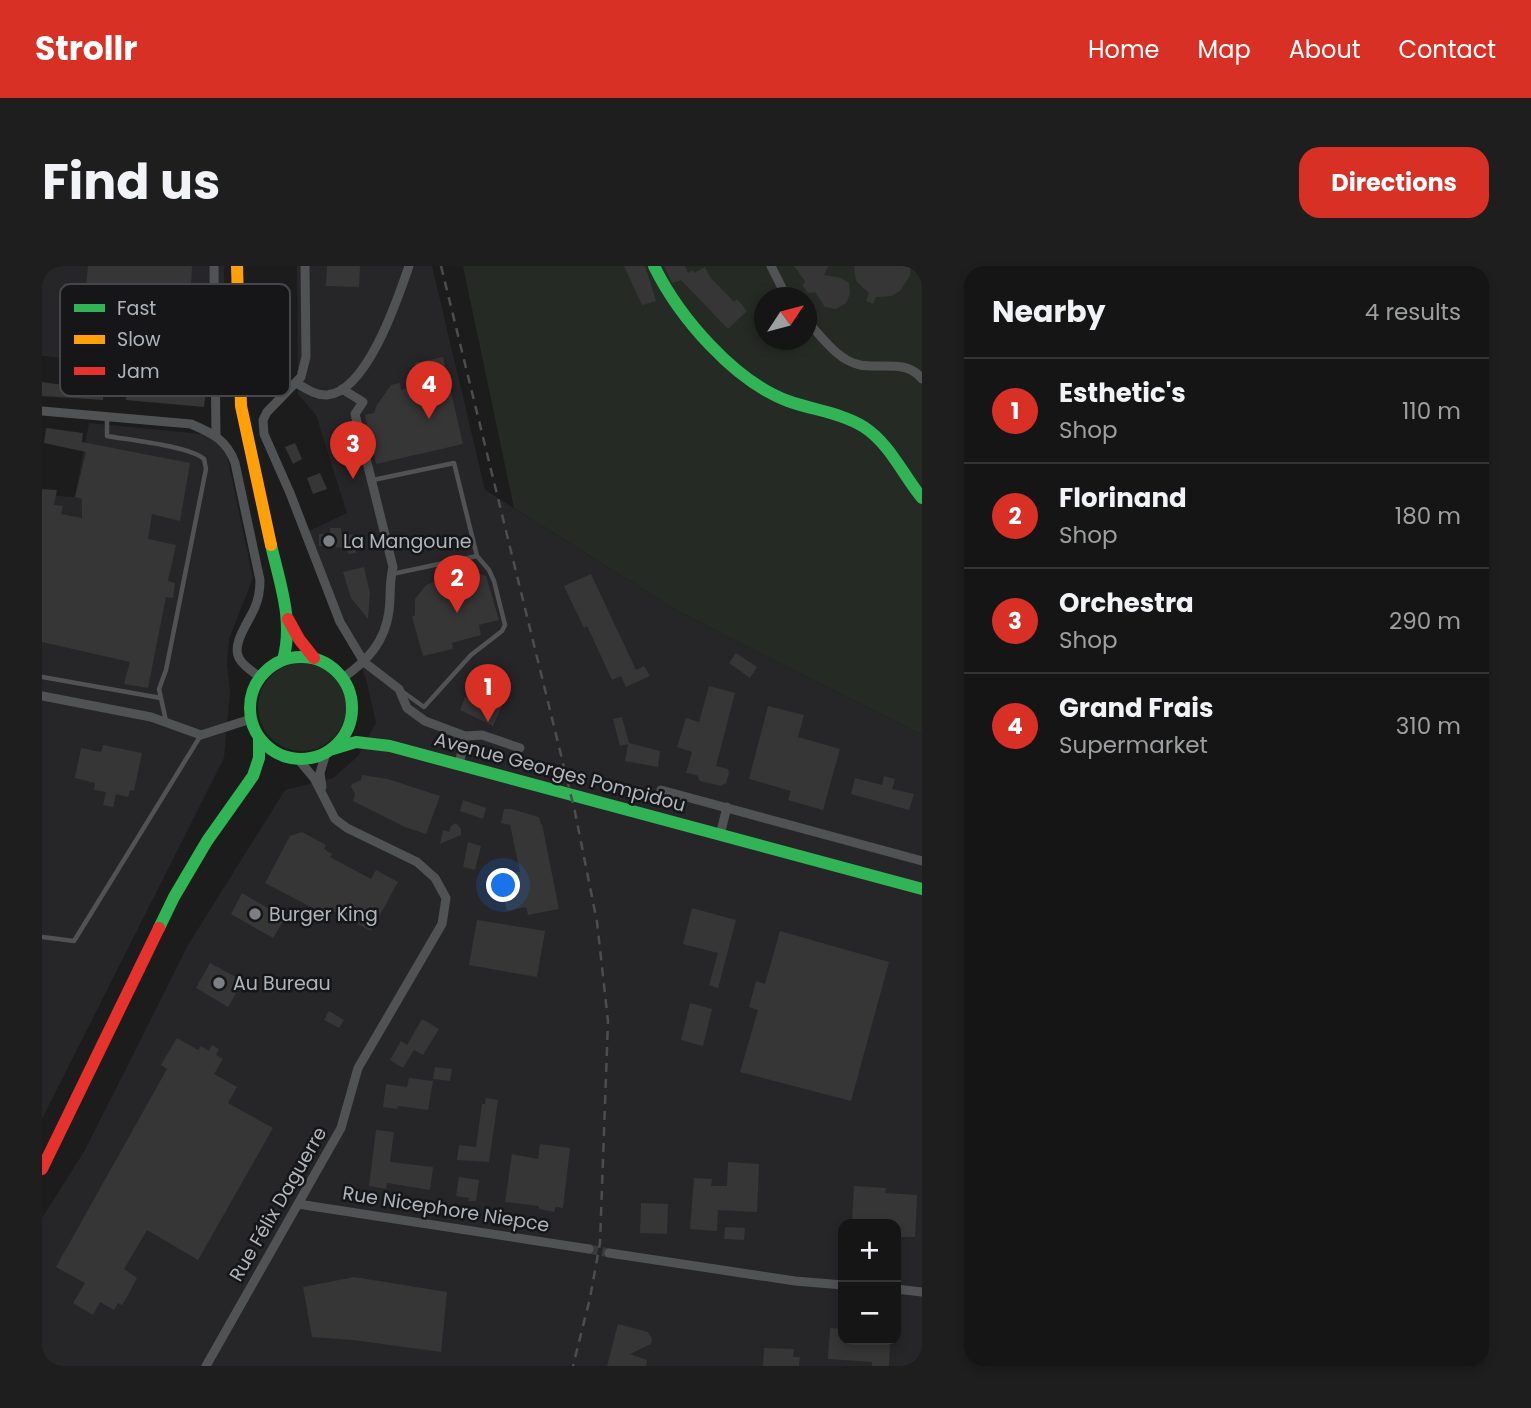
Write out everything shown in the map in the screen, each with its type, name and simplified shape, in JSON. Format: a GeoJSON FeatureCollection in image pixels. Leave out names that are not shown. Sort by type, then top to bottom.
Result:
{"type":"FeatureCollection","features":[{"type":"Feature","properties":{"kind":"main road"},"geometry":{"type":"LineString","coordinates":[[237,266],[238,284]]}},
{"type":"Feature","properties":{"kind":"main road"},"geometry":{"type":"LineString","coordinates":[[654,266],[678,308],[740,371],[762,389],[779,398],[836,415],[866,428],[880,440],[922,498]]}},
{"type":"Feature","properties":{"kind":"main road"},"geometry":{"type":"LineString","coordinates":[[241,396],[250,455],[288,618],[288,642],[283,660]]}},
{"type":"Feature","properties":{"kind":"main road"},"geometry":{"type":"LineString","coordinates":[[288,618],[299,639],[314,658]]}},
{"type":"Feature","properties":{"kind":"main road"},"geometry":{"type":"LineString","coordinates":[[42,1169],[174,897],[207,841],[253,776],[265,766],[293,758],[315,758],[329,751],[345,734],[352,716],[352,702],[343,678],[335,669],[314,658],[298,656],[270,667],[260,677],[250,704],[251,719],[259,737],[271,750],[293,758]]}},
{"type":"Feature","properties":{"kind":"main road","name":"Avenue Georges Pompidou"},"geometry":{"type":"LineString","coordinates":[[352,716],[364,732],[390,746]]}},
{"type":"Feature","properties":{"kind":"main road"},"geometry":{"type":"LineString","coordinates":[[253,776],[259,758],[259,737]]}},
{"type":"Feature","properties":{"kind":"main road","name":"Avenue Georges Pompidou"},"geometry":{"type":"LineString","coordinates":[[329,751],[356,742],[390,746],[922,889]]}},
{"type":"Feature","properties":{"kind":"street"},"geometry":{"type":"LineString","coordinates":[[214,266],[214,284]]}},
{"type":"Feature","properties":{"kind":"street"},"geometry":{"type":"LineString","coordinates":[[290,389],[301,377],[306,357],[305,266]]}},
{"type":"Feature","properties":{"kind":"street"},"geometry":{"type":"LineString","coordinates":[[296,383],[313,393],[327,395],[342,389],[361,370],[386,331],[409,266]]}},
{"type":"Feature","properties":{"kind":"street"},"geometry":{"type":"LineString","coordinates":[[771,266],[782,287]]}},
{"type":"Feature","properties":{"kind":"street"},"geometry":{"type":"LineString","coordinates":[[817,331],[838,355],[860,365],[893,365],[918,373],[922,379]]}},
{"type":"Feature","properties":{"kind":"street"},"geometry":{"type":"LineString","coordinates":[[342,389],[363,402],[355,414],[393,558],[390,610],[381,641],[364,662],[343,678]]}},
{"type":"Feature","properties":{"kind":"street"},"geometry":{"type":"LineString","coordinates":[[216,396],[216,435]]}},
{"type":"Feature","properties":{"kind":"street"},"geometry":{"type":"LineString","coordinates":[[283,396],[267,412],[263,420],[264,434],[340,622],[364,662],[399,690],[407,708],[425,721],[465,736],[482,736],[520,748]]}},
{"type":"Feature","properties":{"kind":"street"},"geometry":{"type":"LineString","coordinates":[[42,411],[191,424],[216,435],[231,452],[260,580],[256,605],[237,647],[238,657],[260,677]]}},
{"type":"Feature","properties":{"kind":"street"},"geometry":{"type":"LineString","coordinates":[[42,696],[166,722],[201,735],[251,719]]}},
{"type":"Feature","properties":{"kind":"street"},"geometry":{"type":"LineString","coordinates":[[459,765],[465,736]]}},
{"type":"Feature","properties":{"kind":"street"},"geometry":{"type":"LineString","coordinates":[[325,803],[320,773],[329,751]]}},
{"type":"Feature","properties":{"kind":"street","name":"Rue Félix Daguerre"},"geometry":{"type":"LineString","coordinates":[[206,1366],[341,1128],[358,1068],[442,924],[446,898],[435,878],[417,862],[340,823],[331,814],[314,778],[293,758]]}},
{"type":"Feature","properties":{"kind":"street","name":"Avenue Georges Pompidou"},"geometry":{"type":"LineString","coordinates":[[660,790],[922,860]]}},
{"type":"Feature","properties":{"kind":"street"},"geometry":{"type":"LineString","coordinates":[[720,835],[727,807]]}},
{"type":"Feature","properties":{"kind":"street","name":"Rue Nicephore Niepce"},"geometry":{"type":"LineString","coordinates":[[298,1204],[589,1249]]}},
{"type":"Feature","properties":{"kind":"street"},"geometry":{"type":"LineString","coordinates":[[609,1253],[795,1281],[838,1285]]}},
{"type":"Feature","properties":{"kind":"street"},"geometry":{"type":"LineString","coordinates":[[901,1290],[922,1292]]}},
{"type":"Feature","properties":{"kind":"lane"},"geometry":{"type":"LineString","coordinates":[[107,417],[107,436],[199,454],[204,459],[206,468],[169,661],[159,689],[166,722]]}},
{"type":"Feature","properties":{"kind":"lane"},"geometry":{"type":"LineString","coordinates":[[372,480],[454,463],[477,556],[489,570],[505,619],[502,631],[471,654],[424,707],[399,690]]}},
{"type":"Feature","properties":{"kind":"lane"},"geometry":{"type":"LineString","coordinates":[[391,574],[477,556]]}},
{"type":"Feature","properties":{"kind":"lane"},"geometry":{"type":"LineString","coordinates":[[42,677],[161,698]]}},
{"type":"Feature","properties":{"kind":"lane"},"geometry":{"type":"LineString","coordinates":[[42,937],[74,941],[201,735]]}},
{"type":"Feature","properties":{"kind":"shaded area"},"geometry":{"type":"Polygon","coordinates":[[[42,266],[224,266],[224,284],[60,284],[60,357],[42,356],[42,266]]]}},
{"type":"Feature","properties":{"kind":"shaded area"},"geometry":{"type":"Polygon","coordinates":[[[297,266],[432,266],[485,490],[676,610],[922,735],[922,1366],[42,1366],[42,1218],[85,1150],[188,945],[285,790],[333,778],[358,756],[376,723],[366,679],[309,531],[347,513],[316,415],[298,394],[297,266]]]}},
{"type":"Feature","properties":{"kind":"shaded area"},"geometry":{"type":"Polygon","coordinates":[[[463,266],[922,266],[922,735],[676,610],[514,508],[463,266]]]}},
{"type":"Feature","properties":{"kind":"shaded area"},"geometry":{"type":"Polygon","coordinates":[[[89,423],[223,436],[253,578],[229,639],[227,663],[230,692],[224,758],[42,1119],[42,495],[75,497],[89,423]]]}},
{"type":"Feature","properties":{"kind":"shaded area"},"geometry":{"type":"Polygon","coordinates":[[[302,663],[319,666],[333,676],[343,690],[346,707],[343,724],[333,738],[319,748],[302,751],[285,748],[271,738],[261,724],[258,707],[261,690],[271,676],[285,666],[302,663]]]}},
{"type":"Feature","properties":{"kind":"building"},"geometry":{"type":"Polygon","coordinates":[[[88,266],[192,266],[191,284],[86,284],[88,266]]]}},
{"type":"Feature","properties":{"kind":"building"},"geometry":{"type":"Polygon","coordinates":[[[327,266],[360,266],[359,287],[326,286],[327,266]]]}},
{"type":"Feature","properties":{"kind":"building"},"geometry":{"type":"Polygon","coordinates":[[[624,266],[645,266],[656,301],[642,305],[624,266]]]}},
{"type":"Feature","properties":{"kind":"building"},"geometry":{"type":"Polygon","coordinates":[[[664,266],[685,266],[688,273],[705,267],[710,277],[734,302],[737,299],[747,311],[728,329],[681,280],[672,283],[664,266]]]}},
{"type":"Feature","properties":{"kind":"building"},"geometry":{"type":"Polygon","coordinates":[[[794,266],[828,266],[824,275],[841,278],[849,283],[850,294],[846,303],[836,309],[825,307],[817,295],[817,287],[804,287],[805,281],[794,266]]]}},
{"type":"Feature","properties":{"kind":"building"},"geometry":{"type":"Polygon","coordinates":[[[854,266],[911,266],[910,276],[900,291],[891,296],[876,297],[873,304],[866,301],[869,293],[856,281],[854,266]]]}},
{"type":"Feature","properties":{"kind":"building"},"geometry":{"type":"Polygon","coordinates":[[[443,357],[463,444],[376,464],[365,415],[374,413],[391,385],[400,383],[401,390],[420,385],[415,363],[443,357]]]}},
{"type":"Feature","properties":{"kind":"building"},"geometry":{"type":"Polygon","coordinates":[[[42,382],[60,384],[60,396],[103,396],[103,400],[42,396],[42,382]]]}},
{"type":"Feature","properties":{"kind":"building"},"geometry":{"type":"Polygon","coordinates":[[[126,396],[205,396],[204,407],[126,400],[126,396]]]}},
{"type":"Feature","properties":{"kind":"building"},"geometry":{"type":"Polygon","coordinates":[[[46,428],[83,433],[82,442],[190,463],[180,521],[152,514],[148,539],[176,545],[168,581],[175,583],[173,598],[166,597],[148,688],[124,684],[130,662],[42,642],[42,489],[57,490],[54,505],[63,506],[61,514],[82,518],[82,499],[75,497],[86,452],[44,443],[46,428]]]}},
{"type":"Feature","properties":{"kind":"building"},"geometry":{"type":"Polygon","coordinates":[[[295,443],[302,459],[293,464],[285,447],[295,443]]]}},
{"type":"Feature","properties":{"kind":"building"},"geometry":{"type":"Polygon","coordinates":[[[320,473],[327,489],[313,494],[307,478],[320,473]]]}},
{"type":"Feature","properties":{"kind":"building"},"geometry":{"type":"Polygon","coordinates":[[[330,528],[341,528],[342,534],[357,535],[356,553],[348,554],[347,548],[319,546],[319,534],[330,534],[330,528]]]}},
{"type":"Feature","properties":{"kind":"building"},"geometry":{"type":"Polygon","coordinates":[[[364,567],[370,593],[368,619],[351,598],[343,572],[364,567]]]}},
{"type":"Feature","properties":{"kind":"building"},"geometry":{"type":"Polygon","coordinates":[[[452,570],[453,576],[473,572],[486,576],[499,620],[479,625],[481,635],[452,643],[453,649],[423,656],[412,617],[415,615],[415,599],[426,585],[445,578],[443,572],[452,570]]]}},
{"type":"Feature","properties":{"kind":"building"},"geometry":{"type":"Polygon","coordinates":[[[591,574],[636,670],[644,666],[650,676],[626,687],[621,676],[612,680],[587,626],[584,628],[564,586],[591,574]]]}},
{"type":"Feature","properties":{"kind":"building"},"geometry":{"type":"Polygon","coordinates":[[[736,653],[757,667],[750,678],[729,663],[736,653]]]}},
{"type":"Feature","properties":{"kind":"building"},"geometry":{"type":"Polygon","coordinates":[[[479,684],[506,697],[493,726],[460,710],[465,697],[471,699],[479,684]]]}},
{"type":"Feature","properties":{"kind":"building"},"geometry":{"type":"Polygon","coordinates":[[[709,686],[735,693],[716,766],[728,769],[729,773],[726,783],[721,786],[700,781],[697,775],[686,773],[692,752],[677,747],[686,718],[699,722],[709,686]]]}},
{"type":"Feature","properties":{"kind":"building"},"geometry":{"type":"Polygon","coordinates":[[[768,706],[804,715],[798,737],[840,749],[823,810],[788,800],[791,791],[749,779],[768,706]]]}},
{"type":"Feature","properties":{"kind":"building"},"geometry":{"type":"Polygon","coordinates":[[[622,717],[629,743],[660,751],[658,767],[625,761],[628,744],[620,746],[613,719],[622,717]]]}},
{"type":"Feature","properties":{"kind":"building"},"geometry":{"type":"Polygon","coordinates":[[[103,745],[142,753],[134,791],[130,790],[128,797],[116,794],[113,807],[103,805],[106,792],[94,790],[95,783],[75,778],[81,748],[101,752],[103,745]]]}},
{"type":"Feature","properties":{"kind":"building"},"geometry":{"type":"Polygon","coordinates":[[[362,775],[388,779],[440,796],[426,834],[405,827],[353,801],[355,794],[352,784],[361,780],[362,775]]]}},
{"type":"Feature","properties":{"kind":"building"},"geometry":{"type":"Polygon","coordinates":[[[884,776],[895,779],[892,789],[914,794],[909,810],[851,794],[855,778],[882,785],[884,776]]]}},
{"type":"Feature","properties":{"kind":"building"},"geometry":{"type":"Polygon","coordinates":[[[463,800],[486,808],[483,819],[460,811],[463,800]]]}},
{"type":"Feature","properties":{"kind":"building"},"geometry":{"type":"Polygon","coordinates":[[[504,809],[539,817],[559,909],[528,915],[526,907],[507,911],[499,877],[520,872],[510,825],[501,823],[504,809]]]}},
{"type":"Feature","properties":{"kind":"building"},"geometry":{"type":"Polygon","coordinates":[[[456,823],[461,829],[461,835],[440,844],[443,830],[449,832],[451,826],[456,823]]]}},
{"type":"Feature","properties":{"kind":"building"},"geometry":{"type":"Polygon","coordinates":[[[302,832],[326,845],[324,849],[332,854],[330,857],[371,879],[376,870],[398,882],[371,931],[331,910],[328,916],[265,883],[290,836],[302,832]]]}},
{"type":"Feature","properties":{"kind":"building"},"geometry":{"type":"Polygon","coordinates":[[[468,842],[481,846],[475,870],[463,867],[468,842]]]}},
{"type":"Feature","properties":{"kind":"building"},"geometry":{"type":"Polygon","coordinates":[[[242,893],[285,918],[273,938],[231,914],[242,893]]]}},
{"type":"Feature","properties":{"kind":"building"},"geometry":{"type":"Polygon","coordinates":[[[692,908],[736,920],[718,988],[709,985],[718,953],[683,944],[692,908]]]}},
{"type":"Feature","properties":{"kind":"building"},"geometry":{"type":"Polygon","coordinates":[[[477,920],[545,931],[537,977],[469,965],[477,920]]]}},
{"type":"Feature","properties":{"kind":"building"},"geometry":{"type":"Polygon","coordinates":[[[780,931],[889,962],[851,1101],[740,1072],[758,1010],[749,1007],[756,981],[765,984],[780,931]]]}},
{"type":"Feature","properties":{"kind":"building"},"geometry":{"type":"Polygon","coordinates":[[[210,963],[243,981],[228,1007],[196,988],[210,963]]]}},
{"type":"Feature","properties":{"kind":"building"},"geometry":{"type":"Polygon","coordinates":[[[690,1003],[712,1009],[703,1046],[681,1040],[690,1003]]]}},
{"type":"Feature","properties":{"kind":"building"},"geometry":{"type":"Polygon","coordinates":[[[329,1011],[344,1020],[339,1028],[324,1020],[329,1011]]]}},
{"type":"Feature","properties":{"kind":"building"},"geometry":{"type":"Polygon","coordinates":[[[422,1019],[439,1029],[423,1055],[414,1050],[403,1068],[390,1060],[401,1041],[407,1045],[422,1019]]]}},
{"type":"Feature","properties":{"kind":"building"},"geometry":{"type":"Polygon","coordinates":[[[177,1038],[198,1050],[201,1046],[209,1051],[212,1045],[219,1049],[216,1055],[223,1059],[214,1074],[237,1087],[228,1103],[273,1128],[198,1260],[147,1230],[124,1269],[137,1278],[122,1305],[118,1303],[114,1310],[100,1302],[93,1315],[73,1303],[85,1283],[56,1267],[167,1069],[161,1065],[177,1038]]]}},
{"type":"Feature","properties":{"kind":"building"},"geometry":{"type":"Polygon","coordinates":[[[435,1067],[452,1069],[450,1081],[433,1079],[435,1067]]]}},
{"type":"Feature","properties":{"kind":"building"},"geometry":{"type":"Polygon","coordinates":[[[409,1078],[433,1081],[428,1110],[383,1107],[386,1084],[407,1087],[409,1078]]]}},
{"type":"Feature","properties":{"kind":"building"},"geometry":{"type":"Polygon","coordinates":[[[486,1098],[498,1100],[489,1162],[457,1160],[459,1145],[476,1147],[482,1104],[485,1104],[486,1098]]]}},
{"type":"Feature","properties":{"kind":"building"},"geometry":{"type":"Polygon","coordinates":[[[376,1130],[394,1132],[390,1162],[433,1167],[430,1190],[387,1183],[386,1189],[369,1186],[376,1130]]]}},
{"type":"Feature","properties":{"kind":"building"},"geometry":{"type":"Polygon","coordinates":[[[540,1144],[570,1148],[563,1208],[556,1207],[554,1212],[539,1209],[539,1206],[505,1202],[512,1154],[538,1159],[540,1144]]]}},
{"type":"Feature","properties":{"kind":"building"},"geometry":{"type":"Polygon","coordinates":[[[728,1162],[759,1164],[757,1212],[718,1210],[717,1231],[690,1229],[694,1178],[712,1179],[711,1186],[727,1186],[728,1162]]]}},
{"type":"Feature","properties":{"kind":"building"},"geometry":{"type":"Polygon","coordinates":[[[459,1177],[479,1180],[476,1201],[456,1196],[459,1177]]]}},
{"type":"Feature","properties":{"kind":"building"},"geometry":{"type":"Polygon","coordinates":[[[854,1186],[886,1188],[885,1193],[917,1195],[915,1237],[901,1237],[901,1219],[852,1219],[854,1186]]]}},
{"type":"Feature","properties":{"kind":"building"},"geometry":{"type":"Polygon","coordinates":[[[641,1203],[668,1204],[667,1234],[640,1233],[641,1203]]]}},
{"type":"Feature","properties":{"kind":"building"},"geometry":{"type":"Polygon","coordinates":[[[725,1227],[745,1228],[744,1240],[724,1239],[725,1227]]]}},
{"type":"Feature","properties":{"kind":"building"},"geometry":{"type":"Polygon","coordinates":[[[354,1277],[447,1292],[441,1352],[312,1337],[303,1287],[354,1277]]]}},
{"type":"Feature","properties":{"kind":"building"},"geometry":{"type":"Polygon","coordinates":[[[618,1324],[648,1332],[652,1339],[651,1344],[630,1354],[647,1360],[646,1366],[607,1366],[618,1324]]]}},
{"type":"Feature","properties":{"kind":"building"},"geometry":{"type":"Polygon","coordinates":[[[830,1328],[838,1329],[838,1345],[890,1345],[889,1366],[828,1359],[830,1328]]]}},
{"type":"Feature","properties":{"kind":"building"},"geometry":{"type":"Polygon","coordinates":[[[764,1348],[794,1349],[793,1357],[800,1357],[799,1366],[763,1366],[764,1348]]]}},
{"type":"Feature","properties":{"kind":"tunnel"},"geometry":{"type":"LineString","coordinates":[[589,1249],[609,1253]]}},
{"type":"Feature","properties":{"kind":"railway"},"geometry":{"type":"LineString","coordinates":[[441,266],[575,812],[597,922],[608,1021],[600,1243],[573,1366]]}},
{"type":"Feature","properties":{"kind":"traffic: fast"},"geometry":{"type":"LineString","coordinates":[[654,266],[693,326],[728,363],[768,392],[788,401],[846,418],[864,427],[889,451],[922,498]]}},
{"type":"Feature","properties":{"kind":"traffic: fast"},"geometry":{"type":"LineString","coordinates":[[271,545],[286,617],[283,660]]}},
{"type":"Feature","properties":{"kind":"traffic: fast"},"geometry":{"type":"LineString","coordinates":[[301,657],[321,661],[337,672],[348,688],[352,708],[348,728],[337,744],[321,755],[301,759],[281,755],[265,744],[254,728],[250,708],[254,688],[265,672],[281,661],[301,657]]}},
{"type":"Feature","properties":{"kind":"traffic: fast"},"geometry":{"type":"LineString","coordinates":[[159,928],[207,841],[253,776],[259,758],[259,737]]}},
{"type":"Feature","properties":{"kind":"traffic: fast"},"geometry":{"type":"LineString","coordinates":[[333,749],[356,742],[390,746],[922,889]]}},
{"type":"Feature","properties":{"kind":"traffic: slow"},"geometry":{"type":"LineString","coordinates":[[237,266],[238,284]]}},
{"type":"Feature","properties":{"kind":"traffic: slow"},"geometry":{"type":"LineString","coordinates":[[241,396],[271,545]]}},
{"type":"Feature","properties":{"kind":"traffic: jam"},"geometry":{"type":"LineString","coordinates":[[288,619],[314,658]]}},
{"type":"Feature","properties":{"kind":"traffic: jam"},"geometry":{"type":"LineString","coordinates":[[42,1169],[159,928]]}},
{"type":"Feature","properties":{"kind":"place","name":"Grand Frais"},"geometry":{"type":"Point","coordinates":[429,419]}},
{"type":"Feature","properties":{"kind":"place","name":"Orchestra"},"geometry":{"type":"Point","coordinates":[353,479]}},
{"type":"Feature","properties":{"kind":"place","name":"La Mangoune"},"geometry":{"type":"Point","coordinates":[329,541]}},
{"type":"Feature","properties":{"kind":"place","name":"Florinand"},"geometry":{"type":"Point","coordinates":[457,613]}},
{"type":"Feature","properties":{"kind":"place","name":"Esthetic's"},"geometry":{"type":"Point","coordinates":[488,722]}},
{"type":"Feature","properties":{"kind":"place","name":"Burger King"},"geometry":{"type":"Point","coordinates":[255,914]}},
{"type":"Feature","properties":{"kind":"place","name":"Au Bureau"},"geometry":{"type":"Point","coordinates":[219,983]}}]}
